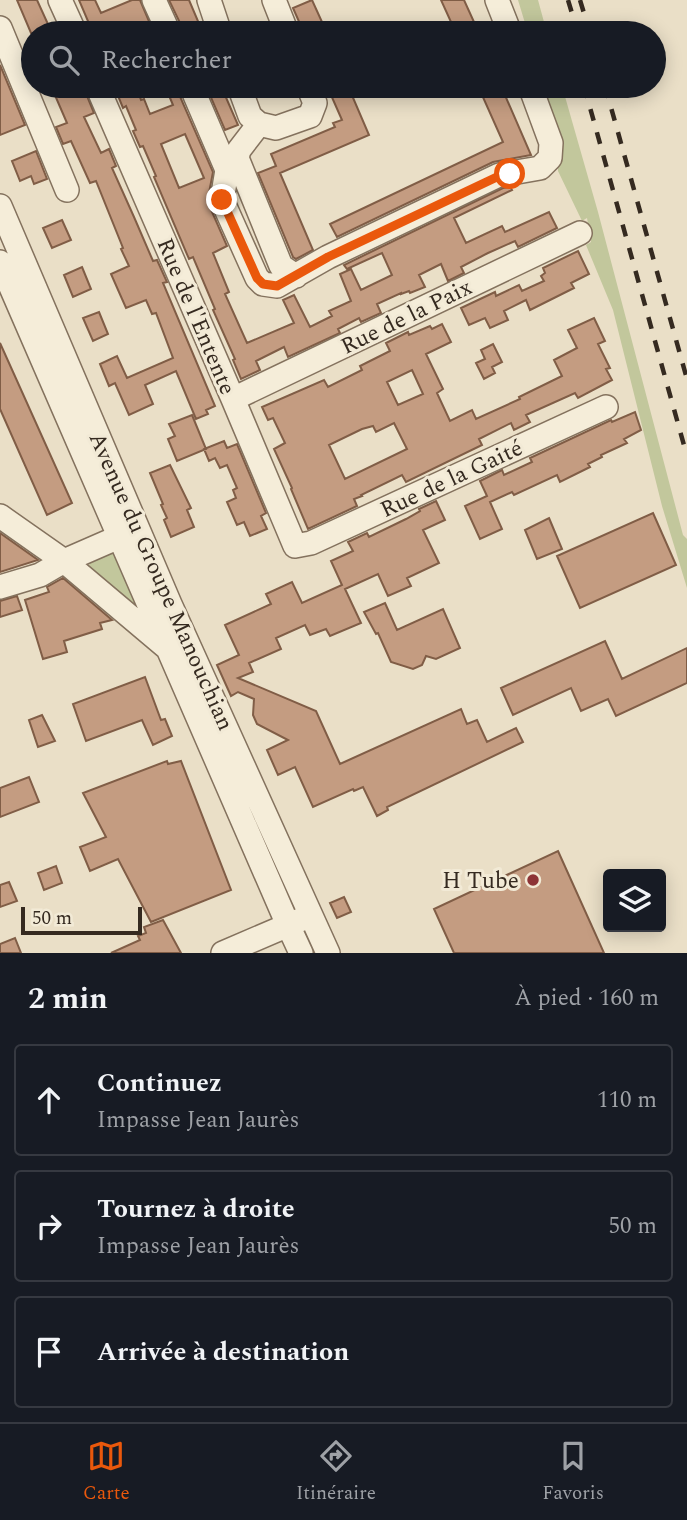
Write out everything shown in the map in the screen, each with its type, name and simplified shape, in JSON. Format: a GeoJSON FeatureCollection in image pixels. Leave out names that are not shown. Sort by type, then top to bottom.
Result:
{"type":"FeatureCollection","features":[{"type":"Feature","properties":{"kind":"street"},"geometry":{"type":"LineString","coordinates":[[60,0],[70,21]]}},
{"type":"Feature","properties":{"kind":"street"},"geometry":{"type":"LineString","coordinates":[[154,0],[164,21]]}},
{"type":"Feature","properties":{"kind":"street"},"geometry":{"type":"LineString","coordinates":[[209,0],[216,21]]}},
{"type":"Feature","properties":{"kind":"street"},"geometry":{"type":"LineString","coordinates":[[274,0],[283,21]]}},
{"type":"Feature","properties":{"kind":"street"},"geometry":{"type":"LineString","coordinates":[[497,0],[505,21]]}},
{"type":"Feature","properties":{"kind":"street"},"geometry":{"type":"LineString","coordinates":[[0,28],[21,79]]}},
{"type":"Feature","properties":{"kind":"street"},"geometry":{"type":"LineString","coordinates":[[29,98],[67,190]]}},
{"type":"Feature","properties":{"kind":"street","name":"Rue de l'Entente"},"geometry":{"type":"LineString","coordinates":[[102,98],[295,546]]}},
{"type":"Feature","properties":{"kind":"street"},"geometry":{"type":"LineString","coordinates":[[196,98],[227,170],[222,200],[257,278],[263,284],[277,286],[328,257],[499,176],[540,168],[550,158],[551,143],[534,98]]}},
{"type":"Feature","properties":{"kind":"street"},"geometry":{"type":"LineString","coordinates":[[243,98],[250,116],[259,124],[276,128],[310,116],[315,103],[313,98]]}},
{"type":"Feature","properties":{"kind":"street"},"geometry":{"type":"LineString","coordinates":[[259,124],[239,150],[237,158],[281,266],[296,276]]}},
{"type":"Feature","properties":{"kind":"street","name":"Avenue du Groupe Manouchian"},"geometry":{"type":"LineString","coordinates":[[0,206],[170,604],[328,953]]}},
{"type":"Feature","properties":{"kind":"street","name":"Rue de la Paix"},"geometry":{"type":"LineString","coordinates":[[233,399],[580,233]]}},
{"type":"Feature","properties":{"kind":"street","name":"Avenue du Groupe Manouchian"},"geometry":{"type":"LineString","coordinates":[[0,262],[302,953]]}},
{"type":"Feature","properties":{"kind":"street","name":"Rue de la Gaité"},"geometry":{"type":"LineString","coordinates":[[295,546],[311,543],[606,407]]}},
{"type":"Feature","properties":{"kind":"street"},"geometry":{"type":"LineString","coordinates":[[0,516],[64,561],[168,649]]}},
{"type":"Feature","properties":{"kind":"street"},"geometry":{"type":"LineString","coordinates":[[0,587],[40,575],[64,561],[119,537]]}},
{"type":"Feature","properties":{"kind":"street"},"geometry":{"type":"LineString","coordinates":[[223,953],[311,915]]}},
{"type":"Feature","properties":{"kind":"green space"},"geometry":{"type":"Polygon","coordinates":[[[518,0],[538,0],[544,21],[524,21],[518,0]]]}},
{"type":"Feature","properties":{"kind":"green space"},"geometry":{"type":"Polygon","coordinates":[[[548,98],[565,98],[598,212],[683,535],[687,539],[687,588],[662,506],[613,310],[586,245],[591,242],[587,218],[582,221],[558,171],[558,132],[548,98]]]}},
{"type":"Feature","properties":{"kind":"green space"},"geometry":{"type":"Polygon","coordinates":[[[117,551],[140,614],[90,572],[90,561],[117,551]]]}},
{"type":"Feature","properties":{"kind":"building"},"geometry":{"type":"Polygon","coordinates":[[[17,0],[37,0],[47,21],[26,21],[17,0]]]}},
{"type":"Feature","properties":{"kind":"building"},"geometry":{"type":"Polygon","coordinates":[[[79,0],[95,0],[101,13],[132,0],[140,0],[149,21],[88,21],[79,0]]]}},
{"type":"Feature","properties":{"kind":"building"},"geometry":{"type":"Polygon","coordinates":[[[169,0],[189,0],[198,21],[179,21],[169,0]]]}},
{"type":"Feature","properties":{"kind":"building"},"geometry":{"type":"Polygon","coordinates":[[[312,0],[322,21],[299,21],[293,8],[312,0]]]}},
{"type":"Feature","properties":{"kind":"building"},"geometry":{"type":"Polygon","coordinates":[[[441,0],[464,0],[474,21],[451,21],[441,0]]]}},
{"type":"Feature","properties":{"kind":"building"},"geometry":{"type":"Polygon","coordinates":[[[0,65],[25,125],[0,135],[0,65]]]}},
{"type":"Feature","properties":{"kind":"building"},"geometry":{"type":"Polygon","coordinates":[[[56,98],[88,98],[94,113],[84,117],[101,153],[109,149],[116,166],[112,168],[153,261],[157,260],[167,282],[163,283],[215,406],[206,410],[208,414],[196,419],[176,371],[145,385],[153,404],[129,415],[115,383],[109,386],[100,364],[117,356],[127,378],[173,358],[156,313],[152,314],[146,300],[126,308],[111,274],[129,266],[96,181],[90,183],[71,141],[63,144],[56,127],[67,123],[56,98]]]}},
{"type":"Feature","properties":{"kind":"building"},"geometry":{"type":"Polygon","coordinates":[[[119,98],[144,99],[150,114],[173,105],[170,98],[181,98],[213,172],[209,205],[227,246],[213,253],[229,292],[225,294],[247,343],[294,323],[283,300],[294,295],[310,327],[332,316],[329,311],[351,301],[340,274],[351,269],[361,290],[392,275],[382,253],[347,269],[344,265],[503,188],[510,187],[512,190],[454,218],[466,243],[502,226],[505,232],[549,212],[557,228],[518,247],[515,241],[488,253],[461,267],[464,273],[448,281],[441,264],[419,275],[425,287],[410,293],[401,293],[377,304],[381,313],[361,322],[359,318],[338,329],[340,333],[288,357],[284,347],[256,361],[260,370],[241,379],[193,257],[189,259],[143,146],[140,147],[133,131],[136,130],[126,106],[123,108],[119,98]],[[185,134],[161,144],[179,188],[204,178],[185,134]]]}},
{"type":"Feature","properties":{"kind":"building"},"geometry":{"type":"Polygon","coordinates":[[[211,98],[226,98],[238,125],[225,130],[211,98]]]}},
{"type":"Feature","properties":{"kind":"building"},"geometry":{"type":"Polygon","coordinates":[[[332,98],[353,98],[369,135],[280,173],[313,250],[296,259],[258,173],[276,166],[271,154],[335,127],[333,123],[342,120],[332,98]]]}},
{"type":"Feature","properties":{"kind":"building"},"geometry":{"type":"Polygon","coordinates":[[[483,98],[506,98],[531,155],[493,162],[337,237],[330,224],[503,142],[483,98]]]}},
{"type":"Feature","properties":{"kind":"building"},"geometry":{"type":"Polygon","coordinates":[[[36,151],[47,179],[34,184],[31,176],[20,181],[12,161],[36,151]]]}},
{"type":"Feature","properties":{"kind":"building"},"geometry":{"type":"Polygon","coordinates":[[[62,220],[71,240],[52,248],[43,228],[62,220]]]}},
{"type":"Feature","properties":{"kind":"building"},"geometry":{"type":"Polygon","coordinates":[[[578,251],[589,274],[571,283],[574,288],[530,310],[526,300],[504,311],[508,320],[490,328],[485,318],[469,325],[461,308],[495,292],[496,296],[519,285],[522,291],[544,281],[541,276],[545,273],[543,268],[578,251]]]}},
{"type":"Feature","properties":{"kind":"building"},"geometry":{"type":"Polygon","coordinates":[[[82,267],[91,289],[73,297],[64,275],[82,267]]]}},
{"type":"Feature","properties":{"kind":"building"},"geometry":{"type":"Polygon","coordinates":[[[99,312],[108,334],[93,341],[83,318],[99,312]]]}},
{"type":"Feature","properties":{"kind":"building"},"geometry":{"type":"Polygon","coordinates":[[[594,318],[605,341],[598,344],[610,368],[606,369],[612,380],[578,398],[575,393],[526,415],[530,422],[514,430],[511,423],[479,439],[482,445],[406,482],[402,475],[361,495],[354,499],[357,506],[308,529],[274,449],[285,443],[273,418],[268,420],[262,407],[324,380],[328,387],[362,370],[360,366],[390,351],[386,343],[408,332],[409,335],[442,324],[451,342],[426,354],[443,389],[437,393],[450,421],[472,410],[476,419],[562,376],[554,360],[577,348],[568,330],[594,318]],[[412,370],[387,382],[398,405],[423,394],[412,370]],[[394,423],[376,432],[373,426],[362,429],[329,445],[345,479],[407,449],[394,423]]]}},
{"type":"Feature","properties":{"kind":"building"},"geometry":{"type":"Polygon","coordinates":[[[0,343],[72,503],[47,515],[0,409],[0,343]]]}},
{"type":"Feature","properties":{"kind":"building"},"geometry":{"type":"Polygon","coordinates":[[[493,344],[502,362],[492,367],[495,373],[484,379],[476,363],[485,359],[481,350],[493,344]]]}},
{"type":"Feature","properties":{"kind":"building"},"geometry":{"type":"Polygon","coordinates":[[[635,412],[641,430],[624,439],[627,443],[588,464],[590,467],[560,482],[557,475],[514,495],[512,492],[490,502],[502,529],[480,539],[465,506],[487,496],[480,481],[502,470],[504,475],[532,462],[530,458],[611,420],[612,422],[635,412]]]}},
{"type":"Feature","properties":{"kind":"building"},"geometry":{"type":"Polygon","coordinates":[[[192,415],[206,449],[177,461],[168,439],[175,436],[169,424],[192,415]]]}},
{"type":"Feature","properties":{"kind":"building"},"geometry":{"type":"Polygon","coordinates":[[[224,441],[227,448],[237,444],[266,513],[261,516],[267,529],[250,536],[244,522],[237,525],[227,502],[236,498],[233,490],[237,488],[227,465],[220,468],[215,458],[209,461],[204,449],[224,441]]]}},
{"type":"Feature","properties":{"kind":"building"},"geometry":{"type":"Polygon","coordinates":[[[170,465],[191,508],[187,510],[194,527],[171,537],[164,520],[167,518],[161,505],[163,504],[150,473],[170,465]]]}},
{"type":"Feature","properties":{"kind":"building"},"geometry":{"type":"Polygon","coordinates":[[[436,501],[445,520],[423,530],[439,563],[407,578],[411,586],[388,596],[378,574],[345,589],[361,623],[330,636],[326,629],[310,635],[305,625],[276,638],[281,649],[249,663],[253,672],[238,678],[316,711],[340,764],[461,709],[467,724],[477,720],[487,742],[516,728],[523,742],[387,807],[388,810],[377,816],[363,787],[313,807],[295,767],[278,775],[267,750],[288,740],[257,724],[253,715],[254,699],[238,692],[231,696],[217,665],[239,655],[225,625],[271,604],[266,594],[292,582],[302,603],[342,585],[331,561],[353,551],[348,542],[367,533],[369,537],[436,501]]]}},
{"type":"Feature","properties":{"kind":"building"},"geometry":{"type":"Polygon","coordinates":[[[653,513],[676,565],[580,608],[557,556],[653,513]]]}},
{"type":"Feature","properties":{"kind":"building"},"geometry":{"type":"Polygon","coordinates":[[[549,518],[562,549],[537,559],[525,530],[549,518]]]}},
{"type":"Feature","properties":{"kind":"building"},"geometry":{"type":"Polygon","coordinates":[[[0,533],[38,560],[0,572],[0,533]]]}},
{"type":"Feature","properties":{"kind":"building"},"geometry":{"type":"Polygon","coordinates":[[[63,578],[112,620],[100,623],[102,629],[64,641],[67,652],[43,659],[25,600],[49,592],[47,587],[63,578]]]}},
{"type":"Feature","properties":{"kind":"building"},"geometry":{"type":"Polygon","coordinates":[[[17,596],[22,610],[0,617],[0,601],[17,596]]]}},
{"type":"Feature","properties":{"kind":"building"},"geometry":{"type":"Polygon","coordinates":[[[385,603],[397,630],[443,609],[460,648],[436,659],[426,656],[422,665],[413,669],[391,662],[378,633],[376,634],[364,612],[385,603]]]}},
{"type":"Feature","properties":{"kind":"building"},"geometry":{"type":"Polygon","coordinates":[[[605,641],[622,679],[687,648],[687,683],[616,716],[608,699],[581,711],[571,688],[513,715],[501,688],[605,641]]]}},
{"type":"Feature","properties":{"kind":"building"},"geometry":{"type":"Polygon","coordinates":[[[145,677],[161,720],[165,719],[172,736],[153,745],[142,720],[86,741],[73,704],[145,677]]]}},
{"type":"Feature","properties":{"kind":"building"},"geometry":{"type":"Polygon","coordinates":[[[42,715],[55,741],[38,747],[29,720],[42,715]]]}},
{"type":"Feature","properties":{"kind":"building"},"geometry":{"type":"Polygon","coordinates":[[[167,761],[168,764],[181,761],[231,890],[151,922],[118,859],[90,871],[80,847],[106,837],[83,793],[167,761]]]}},
{"type":"Feature","properties":{"kind":"building"},"geometry":{"type":"Polygon","coordinates":[[[29,777],[39,802],[0,817],[0,788],[29,777]]]}},
{"type":"Feature","properties":{"kind":"building","name":"H Tube"},"geometry":{"type":"Polygon","coordinates":[[[558,851],[604,953],[454,953],[434,909],[558,851]]]}},
{"type":"Feature","properties":{"kind":"building"},"geometry":{"type":"Polygon","coordinates":[[[56,866],[62,883],[44,890],[38,873],[56,866]]]}},
{"type":"Feature","properties":{"kind":"building"},"geometry":{"type":"Polygon","coordinates":[[[9,882],[17,901],[0,907],[0,885],[9,882]]]}},
{"type":"Feature","properties":{"kind":"building"},"geometry":{"type":"Polygon","coordinates":[[[344,897],[351,912],[337,918],[330,903],[344,897]]]}},
{"type":"Feature","properties":{"kind":"building"},"geometry":{"type":"Polygon","coordinates":[[[163,920],[181,953],[111,953],[140,940],[138,936],[146,933],[144,927],[163,920]]]}},
{"type":"Feature","properties":{"kind":"building"},"geometry":{"type":"Polygon","coordinates":[[[15,938],[21,953],[0,953],[0,944],[15,938]]]}},
{"type":"Feature","properties":{"kind":"railway"},"geometry":{"type":"LineString","coordinates":[[568,0],[574,21]]}},
{"type":"Feature","properties":{"kind":"railway"},"geometry":{"type":"LineString","coordinates":[[580,0],[586,21]]}},
{"type":"Feature","properties":{"kind":"railway"},"geometry":{"type":"LineString","coordinates":[[587,98],[687,456]]}},
{"type":"Feature","properties":{"kind":"railway"},"geometry":{"type":"LineString","coordinates":[[608,98],[687,379]]}},
{"type":"Feature","properties":{"kind":"place","name":"H Tube"},"geometry":{"type":"Point","coordinates":[533,880]}},
{"type":"Feature","properties":{"kind":"route"},"geometry":{"type":"LineString","coordinates":[[222,200],[257,278],[263,284],[277,286],[328,257],[499,176],[510,174]]}}]}
